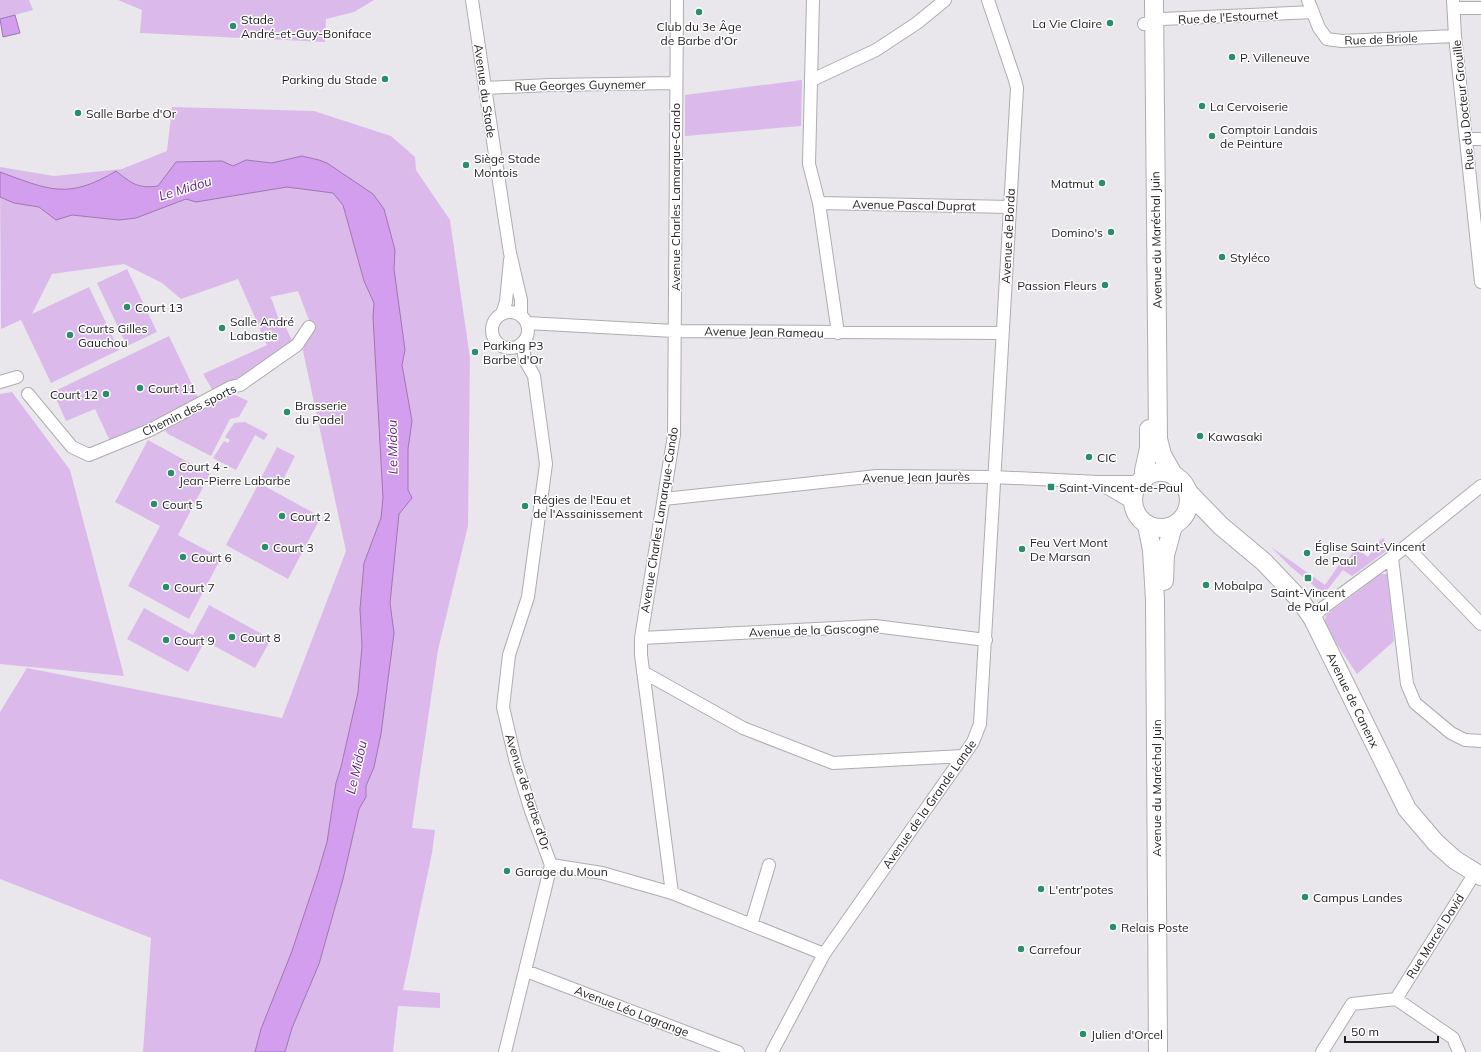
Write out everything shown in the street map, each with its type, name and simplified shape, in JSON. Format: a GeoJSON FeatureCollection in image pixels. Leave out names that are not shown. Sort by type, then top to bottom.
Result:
{"type":"FeatureCollection","features":[{"type":"Feature","properties":{"kind":"main road","name":"Avenue du Maréchal Juin"},"geometry":{"type":"LineString","coordinates":[[1143,0],[1149,23],[1158,439],[1162,455],[1174,476]]}},
{"type":"Feature","properties":{"kind":"main road","name":"Avenue du Maréchal Juin"},"geometry":{"type":"LineString","coordinates":[[1143,479],[1149,438],[1149,23],[1154,0]]}},
{"type":"Feature","properties":{"kind":"main road"},"geometry":{"type":"LineString","coordinates":[[1160,472],[1174,476],[1180,481],[1187,491],[1187,511],[1176,524],[1160,528],[1147,525],[1135,512],[1133,495],[1143,479],[1160,472]]}},
{"type":"Feature","properties":{"kind":"main road","name":"Avenue de Canenx"},"geometry":{"type":"LineString","coordinates":[[1187,491],[1221,526],[1264,562],[1300,600],[1313,619],[1407,809],[1436,843],[1455,860],[1478,874]]}},
{"type":"Feature","properties":{"kind":"main road","name":"Avenue de Canenx"},"geometry":{"type":"LineString","coordinates":[[1176,524],[1198,520],[1221,526]]}},
{"type":"Feature","properties":{"kind":"main road","name":"Avenue du Maréchal Juin"},"geometry":{"type":"LineString","coordinates":[[1168,1052],[1164,570],[1166,551],[1176,524]]}},
{"type":"Feature","properties":{"kind":"main road","name":"Avenue du Maréchal Juin"},"geometry":{"type":"LineString","coordinates":[[1147,525],[1152,550],[1154,600],[1158,1052]]}},
{"type":"Feature","properties":{"kind":"street","name":"Avenue du Stade"},"geometry":{"type":"LineString","coordinates":[[472,0],[510,253],[524,319]]}},
{"type":"Feature","properties":{"kind":"street","name":"Avenue Charles Lamarque-Cando"},"geometry":{"type":"LineString","coordinates":[[672,893],[643,672],[641,638],[674,435],[677,0]]}},
{"type":"Feature","properties":{"kind":"street"},"geometry":{"type":"LineString","coordinates":[[812,0],[812,80],[809,164],[819,203],[838,333]]}},
{"type":"Feature","properties":{"kind":"street"},"geometry":{"type":"LineString","coordinates":[[812,80],[876,50],[917,23],[945,0]]}},
{"type":"Feature","properties":{"kind":"street","name":"Avenue de Borda"},"geometry":{"type":"LineString","coordinates":[[988,0],[1016,80],[1010,207],[993,477]]}},
{"type":"Feature","properties":{"kind":"street","name":"Rue de Briole"},"geometry":{"type":"LineString","coordinates":[[1308,0],[1319,28],[1327,39],[1342,41],[1455,36]]}},
{"type":"Feature","properties":{"kind":"street"},"geometry":{"type":"LineString","coordinates":[[1454,4],[1481,8]]}},
{"type":"Feature","properties":{"kind":"street","name":"Rue du Docteur Grouille"},"geometry":{"type":"LineString","coordinates":[[1454,4],[1455,36],[1481,282]]}},
{"type":"Feature","properties":{"kind":"street","name":"Rue de l'Estournet"},"geometry":{"type":"LineString","coordinates":[[1149,23],[1162,19],[1313,12]]}},
{"type":"Feature","properties":{"kind":"street","name":"Rue Georges Guynemer"},"geometry":{"type":"LineString","coordinates":[[485,88],[549,85],[676,83]]}},
{"type":"Feature","properties":{"kind":"street"},"geometry":{"type":"LineString","coordinates":[[1467,139],[1481,139]]}},
{"type":"Feature","properties":{"kind":"street","name":"Avenue Pascal Duprat"},"geometry":{"type":"LineString","coordinates":[[819,203],[1010,207]]}},
{"type":"Feature","properties":{"kind":"street","name":"Avenue du Stade"},"geometry":{"type":"LineString","coordinates":[[502,314],[506,302],[510,253]]}},
{"type":"Feature","properties":{"kind":"street"},"geometry":{"type":"LineString","coordinates":[[512,312],[524,319],[528,334],[522,343],[519,346],[510,348],[499,345],[495,340],[492,328],[497,318],[502,314],[512,312]]}},
{"type":"Feature","properties":{"kind":"street","name":"Avenue Jean Rameau"},"geometry":{"type":"LineString","coordinates":[[524,319],[674,331],[1002,333]]}},
{"type":"Feature","properties":{"kind":"street","name":"Chemin des sports"},"geometry":{"type":"LineString","coordinates":[[28,394],[72,447],[88,455],[150,430],[230,387],[240,385],[297,344],[309,327]]}},
{"type":"Feature","properties":{"kind":"street","name":"Avenue de Barbe d'Or"},"geometry":{"type":"LineString","coordinates":[[505,1052],[551,865],[514,759],[503,707],[510,655],[528,597],[546,464],[534,376],[525,360],[522,343]]}},
{"type":"Feature","properties":{"kind":"street"},"geometry":{"type":"LineString","coordinates":[[0,382],[17,377]]}},
{"type":"Feature","properties":{"kind":"street","name":"Avenue Jean Jaurès"},"geometry":{"type":"LineString","coordinates":[[664,499],[877,476],[993,477],[1098,482],[1143,479]]}},
{"type":"Feature","properties":{"kind":"street","name":"Avenue de la Grande Lande"},"geometry":{"type":"LineString","coordinates":[[772,1052],[824,954],[973,742],[980,724],[986,640],[993,477]]}},
{"type":"Feature","properties":{"kind":"street","name":"Avenue Jean Jaurès"},"geometry":{"type":"LineString","coordinates":[[1098,482],[1133,503]]}},
{"type":"Feature","properties":{"kind":"street"},"geometry":{"type":"LineString","coordinates":[[1313,619],[1320,610],[1392,558],[1481,486]]}},
{"type":"Feature","properties":{"kind":"street"},"geometry":{"type":"LineString","coordinates":[[1406,546],[1481,624]]}},
{"type":"Feature","properties":{"kind":"street"},"geometry":{"type":"LineString","coordinates":[[1392,558],[1407,684],[1415,703],[1457,737],[1474,742],[1481,741]]}},
{"type":"Feature","properties":{"kind":"street","name":"Avenue de la Gascogne"},"geometry":{"type":"LineString","coordinates":[[641,638],[875,626],[986,640]]}},
{"type":"Feature","properties":{"kind":"street"},"geometry":{"type":"LineString","coordinates":[[643,672],[743,728],[833,763],[963,756]]}},
{"type":"Feature","properties":{"kind":"street"},"geometry":{"type":"LineString","coordinates":[[551,865],[602,873],[672,893],[824,954]]}},
{"type":"Feature","properties":{"kind":"street"},"geometry":{"type":"LineString","coordinates":[[751,925],[769,865]]}},
{"type":"Feature","properties":{"kind":"street","name":"Rue Marcel David"},"geometry":{"type":"LineString","coordinates":[[1396,999],[1478,874]]}},
{"type":"Feature","properties":{"kind":"street","name":"Avenue Léo Lagrange"},"geometry":{"type":"LineString","coordinates":[[526,971],[738,1052]]}},
{"type":"Feature","properties":{"kind":"street"},"geometry":{"type":"LineString","coordinates":[[1322,1052],[1352,1004],[1396,999],[1453,1038],[1459,1052]]}},
{"type":"Feature","properties":{"kind":"shaded area"},"geometry":{"type":"Polygon","coordinates":[[[0,0],[29,0],[33,10],[0,19],[0,0]]]}},
{"type":"Feature","properties":{"kind":"shaded area","name":"Stade André-et-Guy-Boniface"},"geometry":{"type":"Polygon","coordinates":[[[118,0],[374,0],[354,12],[326,19],[325,42],[140,33],[142,10],[118,0]]]}},
{"type":"Feature","properties":{"kind":"shaded area"},"geometry":{"type":"Polygon","coordinates":[[[802,80],[801,126],[685,136],[685,95],[802,80]]]}},
{"type":"Feature","properties":{"kind":"shaded area"},"geometry":{"type":"Polygon","coordinates":[[[172,107],[314,111],[391,136],[415,157],[416,170],[450,220],[470,358],[468,526],[438,650],[412,828],[435,830],[432,853],[403,990],[440,993],[440,1008],[398,1006],[393,1052],[143,1052],[151,938],[0,879],[0,712],[27,668],[282,718],[346,551],[303,351],[309,320],[298,291],[270,297],[281,326],[285,326],[293,342],[236,381],[213,391],[203,374],[267,345],[238,279],[181,299],[162,283],[124,264],[52,274],[32,314],[89,287],[119,350],[51,383],[21,320],[1,329],[0,167],[54,176],[122,169],[167,151],[172,107]]]}},
{"type":"Feature","properties":{"kind":"shaded area","name":"Court 13"},"geometry":{"type":"Polygon","coordinates":[[[127,269],[157,332],[127,346],[97,283],[127,269]]]}},
{"type":"Feature","properties":{"kind":"shaded area"},"geometry":{"type":"Polygon","coordinates":[[[169,336],[199,399],[110,441],[95,409],[66,421],[53,392],[169,336]]]}},
{"type":"Feature","properties":{"kind":"shaded area"},"geometry":{"type":"Polygon","coordinates":[[[12,392],[70,470],[124,676],[0,664],[0,394],[12,392]]]}},
{"type":"Feature","properties":{"kind":"shaded area"},"geometry":{"type":"Polygon","coordinates":[[[233,394],[248,401],[239,417],[230,419],[211,456],[168,434],[165,430],[165,426],[233,394]]]}},
{"type":"Feature","properties":{"kind":"shaded area"},"geometry":{"type":"Polygon","coordinates":[[[245,422],[268,434],[264,440],[255,435],[236,470],[213,458],[224,441],[228,443],[230,440],[225,437],[234,423],[245,422]]]}},
{"type":"Feature","properties":{"kind":"shaded area"},"geometry":{"type":"Polygon","coordinates":[[[148,440],[210,474],[178,535],[221,558],[189,619],[128,586],[160,526],[115,502],[148,440]]]}},
{"type":"Feature","properties":{"kind":"shaded area"},"geometry":{"type":"Polygon","coordinates":[[[277,447],[295,456],[279,488],[261,478],[277,447]]]}},
{"type":"Feature","properties":{"kind":"shaded area"},"geometry":{"type":"Polygon","coordinates":[[[259,483],[321,517],[288,579],[226,545],[259,483]]]}},
{"type":"Feature","properties":{"kind":"shaded area"},"geometry":{"type":"Polygon","coordinates":[[[1384,538],[1386,551],[1352,576],[1343,570],[1324,594],[1291,567],[1271,547],[1325,585],[1343,559],[1346,562],[1356,548],[1368,557],[1380,540],[1384,538]]]}},
{"type":"Feature","properties":{"kind":"shaded area"},"geometry":{"type":"Polygon","coordinates":[[[1381,574],[1388,574],[1394,641],[1357,674],[1324,625],[1326,615],[1381,574]]]}},
{"type":"Feature","properties":{"kind":"shaded area"},"geometry":{"type":"Polygon","coordinates":[[[209,605],[271,639],[255,668],[205,641],[188,672],[127,639],[144,608],[193,635],[209,605]]]}},
{"type":"Feature","properties":{"kind":"water"},"geometry":{"type":"Polygon","coordinates":[[[15,15],[20,33],[3,37],[0,19],[15,15]]]}},
{"type":"Feature","properties":{"kind":"water","name":"Le Midou"},"geometry":{"type":"Polygon","coordinates":[[[302,156],[327,163],[373,194],[384,209],[395,250],[394,269],[405,350],[402,365],[412,421],[408,449],[408,490],[412,498],[399,514],[390,603],[394,633],[381,734],[374,767],[366,786],[366,797],[359,809],[343,879],[319,964],[292,1028],[285,1052],[255,1052],[261,1029],[292,951],[327,842],[336,783],[358,692],[362,646],[360,609],[364,563],[381,518],[383,498],[373,317],[374,303],[364,281],[343,205],[333,193],[287,187],[196,202],[186,199],[136,218],[119,220],[72,215],[56,220],[39,207],[14,203],[0,197],[0,172],[32,184],[58,189],[71,189],[85,186],[116,171],[135,184],[151,187],[158,186],[176,162],[222,161],[233,166],[246,160],[272,163],[302,156]]]}},
{"type":"Feature","properties":{"kind":"place","name":"Club du 3e Âge de Barbe d'Or"},"geometry":{"type":"Point","coordinates":[699,12]}},
{"type":"Feature","properties":{"kind":"place","name":"La Vie Claire"},"geometry":{"type":"Point","coordinates":[1110,23]}},
{"type":"Feature","properties":{"kind":"place","name":"Stade André-et-Guy-Boniface"},"geometry":{"type":"Point","coordinates":[233,26]}},
{"type":"Feature","properties":{"kind":"place","name":"P. Villeneuve"},"geometry":{"type":"Point","coordinates":[1232,57]}},
{"type":"Feature","properties":{"kind":"place","name":"Parking du Stade"},"geometry":{"type":"Point","coordinates":[385,79]}},
{"type":"Feature","properties":{"kind":"place","name":"La Cervoiserie"},"geometry":{"type":"Point","coordinates":[1202,106]}},
{"type":"Feature","properties":{"kind":"place","name":"Salle Barbe d'Or"},"geometry":{"type":"Point","coordinates":[78,113]}},
{"type":"Feature","properties":{"kind":"place","name":"Comptoir Landais de Peinture"},"geometry":{"type":"Point","coordinates":[1212,136]}},
{"type":"Feature","properties":{"kind":"place","name":"Siège Stade Montois"},"geometry":{"type":"Point","coordinates":[466,165]}},
{"type":"Feature","properties":{"kind":"place","name":"Matmut"},"geometry":{"type":"Point","coordinates":[1102,183]}},
{"type":"Feature","properties":{"kind":"place","name":"Domino's"},"geometry":{"type":"Point","coordinates":[1111,232]}},
{"type":"Feature","properties":{"kind":"place","name":"Styléco"},"geometry":{"type":"Point","coordinates":[1222,257]}},
{"type":"Feature","properties":{"kind":"place","name":"Passion Fleurs"},"geometry":{"type":"Point","coordinates":[1105,285]}},
{"type":"Feature","properties":{"kind":"place","name":"Court 13"},"geometry":{"type":"Point","coordinates":[127,307]}},
{"type":"Feature","properties":{"kind":"place","name":"Salle André Labastie"},"geometry":{"type":"Point","coordinates":[222,328]}},
{"type":"Feature","properties":{"kind":"place","name":"Courts Gilles Gauchou"},"geometry":{"type":"Point","coordinates":[70,335]}},
{"type":"Feature","properties":{"kind":"place","name":"Parking P3 Barbe d'Or"},"geometry":{"type":"Point","coordinates":[475,352]}},
{"type":"Feature","properties":{"kind":"place","name":"Court 11"},"geometry":{"type":"Point","coordinates":[140,388]}},
{"type":"Feature","properties":{"kind":"place","name":"Court 12"},"geometry":{"type":"Point","coordinates":[106,394]}},
{"type":"Feature","properties":{"kind":"place","name":"Brasserie du Padel"},"geometry":{"type":"Point","coordinates":[287,412]}},
{"type":"Feature","properties":{"kind":"place","name":"Kawasaki"},"geometry":{"type":"Point","coordinates":[1200,436]}},
{"type":"Feature","properties":{"kind":"place","name":"CIC"},"geometry":{"type":"Point","coordinates":[1089,457]}},
{"type":"Feature","properties":{"kind":"place","name":"Court 4 - Jean-Pierre Labarbe"},"geometry":{"type":"Point","coordinates":[171,473]}},
{"type":"Feature","properties":{"kind":"place","name":"Saint-Vincent-de-Paul"},"geometry":{"type":"Point","coordinates":[1051,487]}},
{"type":"Feature","properties":{"kind":"place","name":"Court 5"},"geometry":{"type":"Point","coordinates":[154,504]}},
{"type":"Feature","properties":{"kind":"place","name":"Régies de l'Eau et de l'Assainissement"},"geometry":{"type":"Point","coordinates":[525,506]}},
{"type":"Feature","properties":{"kind":"place","name":"Court 2"},"geometry":{"type":"Point","coordinates":[282,516]}},
{"type":"Feature","properties":{"kind":"place","name":"Court 3"},"geometry":{"type":"Point","coordinates":[265,547]}},
{"type":"Feature","properties":{"kind":"place","name":"Feu Vert Mont De Marsan"},"geometry":{"type":"Point","coordinates":[1022,549]}},
{"type":"Feature","properties":{"kind":"place","name":"Église Saint-Vincent de Paul"},"geometry":{"type":"Point","coordinates":[1307,553]}},
{"type":"Feature","properties":{"kind":"place","name":"Court 6"},"geometry":{"type":"Point","coordinates":[183,557]}},
{"type":"Feature","properties":{"kind":"place","name":"Saint-Vincent de Paul"},"geometry":{"type":"Point","coordinates":[1308,578]}},
{"type":"Feature","properties":{"kind":"place","name":"Mobalpa"},"geometry":{"type":"Point","coordinates":[1206,585]}},
{"type":"Feature","properties":{"kind":"place","name":"Court 7"},"geometry":{"type":"Point","coordinates":[166,587]}},
{"type":"Feature","properties":{"kind":"place","name":"Court 8"},"geometry":{"type":"Point","coordinates":[232,637]}},
{"type":"Feature","properties":{"kind":"place","name":"Court 9"},"geometry":{"type":"Point","coordinates":[166,640]}},
{"type":"Feature","properties":{"kind":"place","name":"Garage du Moun"},"geometry":{"type":"Point","coordinates":[507,871]}},
{"type":"Feature","properties":{"kind":"place","name":"L'entr'potes"},"geometry":{"type":"Point","coordinates":[1041,889]}},
{"type":"Feature","properties":{"kind":"place","name":"Campus Landes"},"geometry":{"type":"Point","coordinates":[1305,897]}},
{"type":"Feature","properties":{"kind":"place","name":"Relais Poste"},"geometry":{"type":"Point","coordinates":[1113,927]}},
{"type":"Feature","properties":{"kind":"place","name":"Carrefour"},"geometry":{"type":"Point","coordinates":[1021,949]}},
{"type":"Feature","properties":{"kind":"place","name":"Julien d'Orcel"},"geometry":{"type":"Point","coordinates":[1083,1034]}}]}
